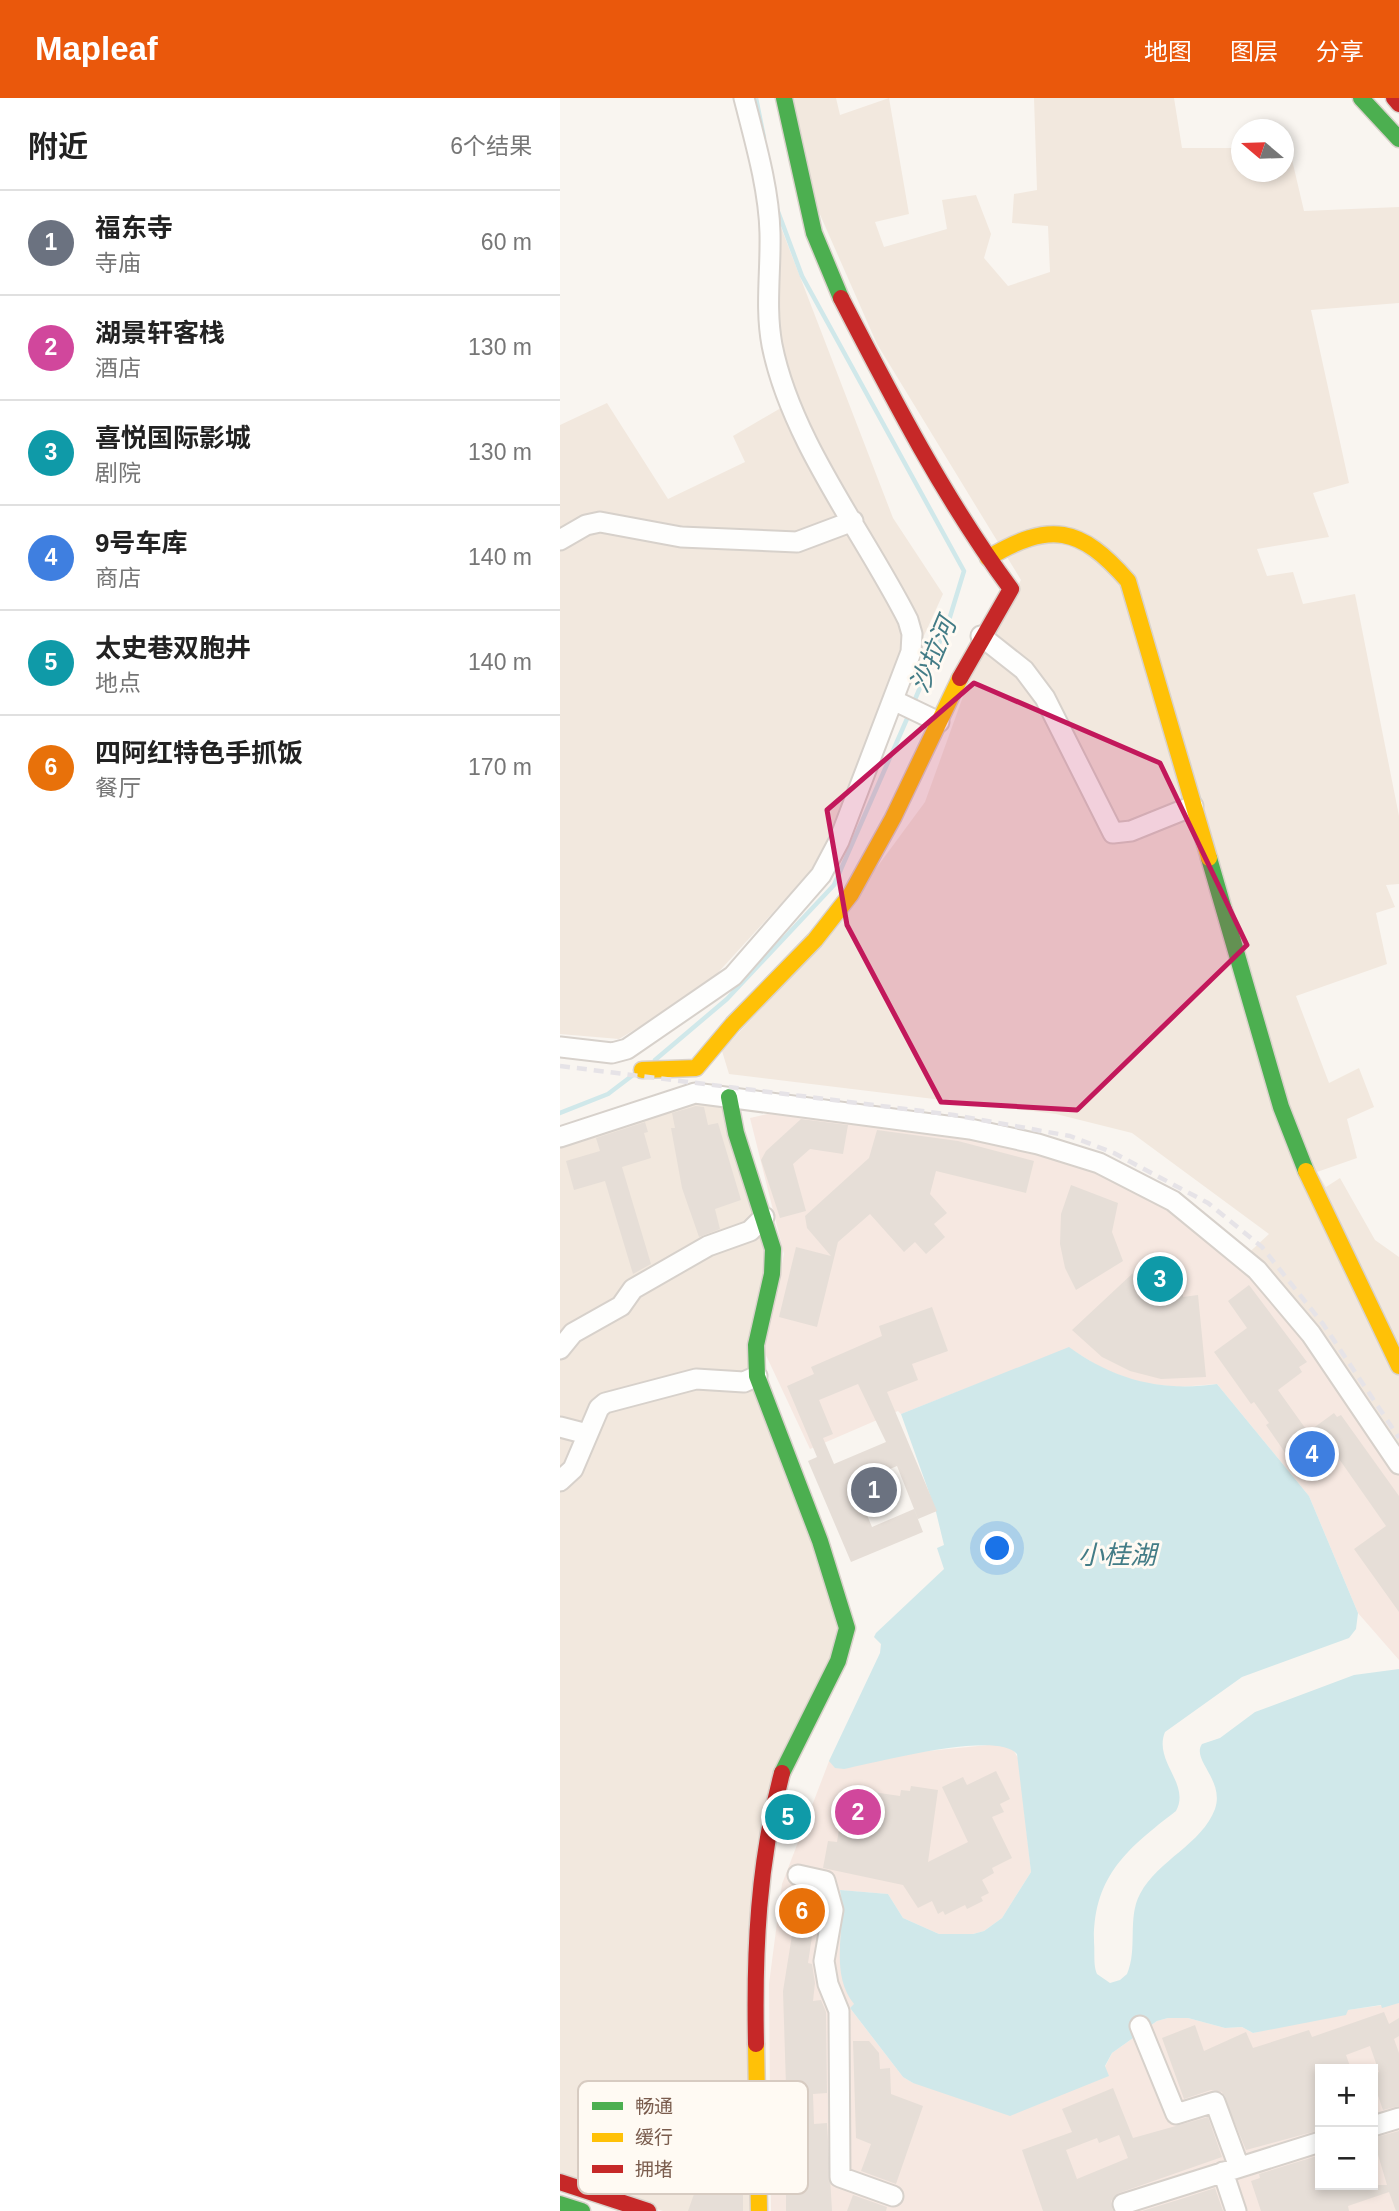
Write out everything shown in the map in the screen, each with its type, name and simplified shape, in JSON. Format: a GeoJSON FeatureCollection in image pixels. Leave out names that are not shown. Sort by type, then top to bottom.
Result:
{"type":"FeatureCollection","features":[{"type":"Feature","properties":{"kind":"street"},"geometry":{"type":"LineString","coordinates":[[634,1059],[733,976],[821,874],[839,841],[896,701],[911,652],[912,634],[890,586],[820,464],[790,403],[777,365],[767,308],[769,215],[744,98]]}},
{"type":"Feature","properties":{"kind":"street"},"geometry":{"type":"LineString","coordinates":[[560,1047],[612,1053],[680,1071],[696,1068],[720,1035],[790,968],[848,898],[885,836],[935,721],[981,636],[1011,589],[988,558],[887,387],[831,278],[814,233],[784,98]]}},
{"type":"Feature","properties":{"kind":"street"},"geometry":{"type":"LineString","coordinates":[[1361,98],[1399,139]]}},
{"type":"Feature","properties":{"kind":"street"},"geometry":{"type":"LineString","coordinates":[[1394,98],[1399,104]]}},
{"type":"Feature","properties":{"kind":"street"},"geometry":{"type":"LineString","coordinates":[[560,540],[586,525],[600,522],[681,537],[797,542],[853,521]]}},
{"type":"Feature","properties":{"kind":"street"},"geometry":{"type":"LineString","coordinates":[[988,558],[1025,537],[1056,533],[1085,542],[1119,570],[1128,581],[1281,1107],[1303,1164],[1399,1366]]}},
{"type":"Feature","properties":{"kind":"street"},"geometry":{"type":"LineString","coordinates":[[981,636],[1024,670],[1045,698],[1113,833],[1131,831],[1193,806]]}},
{"type":"Feature","properties":{"kind":"street"},"geometry":{"type":"LineString","coordinates":[[896,701],[935,721]]}},
{"type":"Feature","properties":{"kind":"street"},"geometry":{"type":"LineString","coordinates":[[634,1059],[661,1095]]}},
{"type":"Feature","properties":{"kind":"street"},"geometry":{"type":"LineString","coordinates":[[560,1136],[661,1095],[695,1093],[1003,1135],[1099,1163],[1147,1186],[1218,1235],[1276,1290],[1311,1334],[1399,1464]]}},
{"type":"Feature","properties":{"kind":"street"},"geometry":{"type":"LineString","coordinates":[[729,1097],[736,1133],[764,1217],[773,1261],[756,1345],[757,1376],[820,1541],[848,1628],[838,1661],[783,1769],[766,1833],[754,1969],[756,2081]]}},
{"type":"Feature","properties":{"kind":"street"},"geometry":{"type":"LineString","coordinates":[[560,1349],[573,1334],[621,1306],[634,1289],[708,1246],[750,1231],[764,1217]]}},
{"type":"Feature","properties":{"kind":"street"},"geometry":{"type":"LineString","coordinates":[[560,1481],[573,1469],[599,1408],[605,1404],[696,1379],[744,1382],[757,1376]]}},
{"type":"Feature","properties":{"kind":"street"},"geometry":{"type":"LineString","coordinates":[[560,1427],[587,1434]]}},
{"type":"Feature","properties":{"kind":"street"},"geometry":{"type":"LineString","coordinates":[[798,1875],[825,1881],[833,1910],[824,1961],[828,1984],[839,2011],[840,2177],[893,2196]]}},
{"type":"Feature","properties":{"kind":"street"},"geometry":{"type":"LineString","coordinates":[[1140,2026],[1176,2114],[1215,2102],[1231,2170],[1236,2211]]}},
{"type":"Feature","properties":{"kind":"street"},"geometry":{"type":"LineString","coordinates":[[1378,2124],[1399,2118]]}},
{"type":"Feature","properties":{"kind":"street"},"geometry":{"type":"LineString","coordinates":[[1126,2211],[1123,2204],[1315,2144]]}},
{"type":"Feature","properties":{"kind":"street"},"geometry":{"type":"LineString","coordinates":[[560,2182],[578,2188]]}},
{"type":"Feature","properties":{"kind":"street"},"geometry":{"type":"LineString","coordinates":[[596,2194],[648,2211]]}},
{"type":"Feature","properties":{"kind":"street"},"geometry":{"type":"LineString","coordinates":[[560,2204],[582,2211]]}},
{"type":"Feature","properties":{"kind":"highlighted area"},"geometry":{"type":"Polygon","coordinates":[[[974,683],[1160,763],[1247,945],[1077,1110],[941,1102],[847,925],[827,810],[974,683]]]}},
{"type":"Feature","properties":{"kind":"shaded area"},"geometry":{"type":"Polygon","coordinates":[[[791,98],[836,98],[840,115],[889,98],[909,214],[875,222],[884,247],[947,229],[942,200],[976,195],[991,234],[984,258],[1008,286],[1050,272],[1048,226],[1012,223],[1014,194],[1037,190],[1034,98],[1174,98],[1182,148],[1231,148],[1231,182],[1294,182],[1294,168],[1304,211],[1399,207],[1399,303],[1311,310],[1349,483],[1313,493],[1329,537],[1257,549],[1267,576],[1293,572],[1303,604],[1355,594],[1399,816],[1399,884],[1386,885],[1395,907],[1376,913],[1387,964],[1296,996],[1329,1083],[1359,1068],[1374,1107],[1347,1119],[1357,1158],[1317,1172],[1326,1187],[1340,1178],[1375,1240],[1399,1257],[1399,1473],[1240,1261],[1269,1234],[1132,1133],[1056,1114],[729,1074],[722,1051],[821,943],[925,802],[974,666],[1021,580],[877,344],[814,201],[791,98]]]}},
{"type":"Feature","properties":{"kind":"shaded area"},"geometry":{"type":"Polygon","coordinates":[[[759,212],[777,217],[893,518],[943,594],[861,774],[810,872],[703,989],[619,1039],[560,1034],[560,425],[607,403],[668,499],[745,462],[733,436],[786,405],[758,319],[759,212]]]}},
{"type":"Feature","properties":{"kind":"shaded area"},"geometry":{"type":"Polygon","coordinates":[[[733,1094],[780,1258],[748,1359],[845,1607],[838,1657],[767,1805],[763,2081],[578,2081],[578,2184],[560,2178],[560,1142],[631,1116],[733,1094]]]}},
{"type":"Feature","properties":{"kind":"shaded area"},"geometry":{"type":"Polygon","coordinates":[[[776,1112],[969,1134],[1037,1149],[1145,1190],[1272,1293],[1399,1473],[1399,1660],[1358,1613],[1309,1496],[1217,1384],[1179,1387],[1141,1383],[1103,1369],[1069,1348],[901,1414],[898,1411],[810,1449],[764,1351],[784,1254],[750,1118],[776,1112]]]}},
{"type":"Feature","properties":{"kind":"shaded area"},"geometry":{"type":"Polygon","coordinates":[[[998,1744],[1013,1749],[1019,1760],[1031,1872],[1002,1918],[984,1931],[973,1934],[939,1934],[903,1918],[888,1894],[840,1890],[854,2005],[850,2008],[903,2077],[913,2083],[1108,2076],[1105,2067],[1112,2053],[1157,2021],[1168,2018],[1188,2018],[1225,2028],[1242,2027],[1253,2033],[1347,2010],[1399,2003],[1399,2211],[771,2211],[771,2194],[808,2194],[808,2081],[770,2081],[769,1984],[782,1884],[829,1761],[998,1744]]]}},
{"type":"Feature","properties":{"kind":"shaded area"},"geometry":{"type":"Polygon","coordinates":[[[610,2194],[761,2194],[761,2211],[663,2211],[610,2194]]]}},
{"type":"Feature","properties":{"kind":"water","name":"小桂湖"},"geometry":{"type":"Polygon","coordinates":[[[1069,1347],[1103,1368],[1139,1381],[1177,1386],[1217,1384],[1309,1496],[1358,1613],[1356,1629],[1349,1638],[1242,1677],[1165,1732],[1164,1753],[1179,1791],[1179,1801],[1176,1811],[1129,1851],[1107,1881],[1095,1919],[1094,1959],[1097,1974],[1110,1983],[1127,1974],[1132,1954],[1134,1913],[1140,1894],[1157,1871],[1200,1832],[1215,1809],[1216,1789],[1201,1757],[1202,1744],[1220,1738],[1255,1712],[1354,1675],[1399,1669],[1399,2003],[1382,2008],[1381,2005],[1348,2010],[1346,2015],[1253,2033],[1242,2027],[1225,2028],[1188,2018],[1157,2021],[1112,2053],[1105,2066],[1109,2076],[1010,2116],[913,2083],[903,2077],[850,2008],[854,2004],[846,1991],[840,1964],[840,1890],[888,1894],[903,1918],[939,1934],[973,1934],[984,1931],[1002,1918],[1031,1872],[1017,1754],[1005,1748],[986,1745],[935,1750],[844,1769],[835,1768],[829,1761],[880,1653],[881,1644],[874,1637],[876,1633],[944,1569],[937,1548],[944,1545],[936,1512],[901,1414],[1069,1347]]]}},
{"type":"Feature","properties":{"kind":"building"},"geometry":{"type":"Polygon","coordinates":[[[696,1106],[704,1107],[708,1125],[718,1123],[741,1200],[715,1209],[720,1229],[699,1237],[682,1188],[671,1128],[675,1128],[672,1113],[696,1106]]]}},
{"type":"Feature","properties":{"kind":"building"},"geometry":{"type":"Polygon","coordinates":[[[801,1119],[848,1125],[843,1154],[810,1149],[793,1164],[806,1211],[780,1218],[761,1160],[766,1151],[801,1119]]]}},
{"type":"Feature","properties":{"kind":"building"},"geometry":{"type":"Polygon","coordinates":[[[645,1122],[648,1132],[644,1133],[651,1158],[622,1167],[651,1264],[633,1274],[605,1181],[574,1190],[566,1161],[600,1151],[596,1138],[645,1122]]]}},
{"type":"Feature","properties":{"kind":"building"},"geometry":{"type":"Polygon","coordinates":[[[877,1130],[958,1141],[1034,1161],[1026,1193],[936,1171],[930,1194],[947,1213],[934,1224],[945,1237],[926,1254],[915,1242],[904,1252],[870,1214],[838,1242],[817,1327],[779,1317],[796,1247],[831,1256],[807,1228],[805,1216],[869,1158],[877,1130]]]}},
{"type":"Feature","properties":{"kind":"building"},"geometry":{"type":"Polygon","coordinates":[[[1071,1185],[1118,1203],[1112,1232],[1123,1261],[1076,1290],[1065,1268],[1060,1244],[1061,1214],[1071,1185]]]}},
{"type":"Feature","properties":{"kind":"building"},"geometry":{"type":"Polygon","coordinates":[[[1155,1263],[1183,1273],[1183,1297],[1198,1295],[1206,1377],[1161,1379],[1130,1371],[1102,1357],[1072,1330],[1133,1273],[1142,1284],[1155,1263]]]}},
{"type":"Feature","properties":{"kind":"building"},"geometry":{"type":"Polygon","coordinates":[[[1249,1285],[1307,1362],[1299,1367],[1302,1372],[1278,1390],[1308,1432],[1334,1413],[1337,1417],[1341,1415],[1399,1496],[1399,1612],[1354,1549],[1386,1526],[1337,1456],[1315,1471],[1311,1465],[1299,1473],[1266,1425],[1269,1423],[1254,1402],[1251,1404],[1214,1352],[1247,1328],[1228,1301],[1249,1285]]]}},
{"type":"Feature","properties":{"kind":"building"},"geometry":{"type":"Polygon","coordinates":[[[932,1307],[948,1351],[912,1364],[918,1380],[887,1392],[937,1511],[918,1519],[897,1466],[854,1484],[872,1527],[914,1509],[923,1532],[851,1562],[808,1461],[817,1457],[787,1386],[814,1374],[811,1367],[882,1336],[879,1326],[932,1307]],[[858,1384],[819,1400],[833,1434],[823,1438],[834,1464],[886,1442],[858,1384]]]}},
{"type":"Feature","properties":{"kind":"building"},"geometry":{"type":"Polygon","coordinates":[[[996,1771],[1010,1799],[1000,1804],[1004,1812],[992,1817],[1012,1858],[992,1868],[994,1873],[982,1880],[989,1893],[981,1897],[983,1901],[967,1909],[965,1905],[945,1915],[943,1911],[938,1914],[932,1901],[918,1908],[903,1885],[823,1868],[828,1841],[837,1842],[846,1788],[900,1796],[901,1790],[910,1791],[911,1786],[938,1790],[928,1862],[968,1842],[942,1787],[963,1777],[967,1785],[996,1771]]]}},
{"type":"Feature","properties":{"kind":"building"},"geometry":{"type":"Polygon","coordinates":[[[804,1895],[817,1897],[820,1911],[817,1931],[813,1930],[808,1963],[812,1964],[815,1983],[813,2001],[821,2000],[826,2012],[827,2093],[813,2094],[814,2124],[827,2123],[832,2211],[786,2211],[786,2194],[808,2194],[808,2081],[786,2081],[783,1991],[797,1904],[802,1905],[804,1895]]]}},
{"type":"Feature","properties":{"kind":"building"},"geometry":{"type":"Polygon","coordinates":[[[1384,2012],[1389,2024],[1399,2018],[1399,2036],[1394,2039],[1399,2053],[1399,2106],[1383,2110],[1378,2096],[1378,2064],[1370,2046],[1346,2055],[1349,2064],[1315,2064],[1315,2131],[1246,2150],[1222,2092],[1211,2090],[1184,2099],[1162,2038],[1195,2025],[1204,2051],[1246,2032],[1253,2048],[1309,2030],[1312,2037],[1384,2012]]]}},
{"type":"Feature","properties":{"kind":"building"},"geometry":{"type":"Polygon","coordinates":[[[853,2041],[869,2041],[879,2053],[880,2069],[890,2068],[891,2094],[923,2106],[896,2184],[861,2171],[871,2144],[856,2138],[853,2041]]]}},
{"type":"Feature","properties":{"kind":"building"},"geometry":{"type":"Polygon","coordinates":[[[1113,2088],[1133,2138],[1208,2117],[1222,2157],[1119,2193],[1111,2201],[1113,2211],[1043,2211],[1022,2150],[1072,2132],[1062,2109],[1113,2088]],[[1119,2135],[1099,2143],[1097,2138],[1066,2150],[1077,2179],[1128,2158],[1119,2135]]]}},
{"type":"Feature","properties":{"kind":"building"},"geometry":{"type":"Polygon","coordinates":[[[1399,2131],[1399,2211],[1396,2211],[1389,2192],[1348,2206],[1349,2211],[1261,2211],[1251,2181],[1260,2178],[1259,2174],[1315,2157],[1315,2190],[1378,2190],[1378,2185],[1387,2185],[1378,2155],[1378,2137],[1399,2131]]]}},
{"type":"Feature","properties":{"kind":"building"},"geometry":{"type":"Polygon","coordinates":[[[1215,2188],[1223,2211],[1142,2211],[1181,2199],[1215,2188]]]}},
{"type":"Feature","properties":{"kind":"building"},"geometry":{"type":"Polygon","coordinates":[[[694,2194],[743,2194],[743,2211],[688,2211],[694,2194]]]}},
{"type":"Feature","properties":{"kind":"building"},"geometry":{"type":"Polygon","coordinates":[[[853,2195],[887,2207],[886,2211],[847,2211],[853,2195]]]}},
{"type":"Feature","properties":{"kind":"waterway","name":"沙拉河"},"geometry":{"type":"LineString","coordinates":[[756,98],[764,138]]}},
{"type":"Feature","properties":{"kind":"waterway","name":"沙拉河"},"geometry":{"type":"LineString","coordinates":[[777,209],[802,276],[964,571],[949,620],[913,704]]}},
{"type":"Feature","properties":{"kind":"waterway","name":"沙拉河"},"geometry":{"type":"LineString","coordinates":[[655,1060],[727,999],[834,885],[910,712]]}},
{"type":"Feature","properties":{"kind":"waterway","name":"沙拉河"},"geometry":{"type":"LineString","coordinates":[[560,1113],[608,1094],[633,1075]]}},
{"type":"Feature","properties":{"kind":"railway"},"geometry":{"type":"LineString","coordinates":[[560,1066],[954,1115],[1070,1136],[1114,1153],[1208,1203],[1262,1247],[1323,1324],[1399,1438]]}},
{"type":"Feature","properties":{"kind":"traffic: fast"},"geometry":{"type":"LineString","coordinates":[[784,98],[814,233],[841,298]]}},
{"type":"Feature","properties":{"kind":"traffic: fast"},"geometry":{"type":"LineString","coordinates":[[1361,98],[1399,139]]}},
{"type":"Feature","properties":{"kind":"traffic: fast"},"geometry":{"type":"LineString","coordinates":[[1209,858],[1281,1107],[1306,1171]]}},
{"type":"Feature","properties":{"kind":"traffic: fast"},"geometry":{"type":"LineString","coordinates":[[729,1097],[736,1133],[773,1249],[772,1274],[756,1345],[757,1376],[820,1541],[847,1628],[838,1661],[782,1773]]}},
{"type":"Feature","properties":{"kind":"traffic: fast"},"geometry":{"type":"LineString","coordinates":[[560,2204],[582,2211]]}},
{"type":"Feature","properties":{"kind":"traffic: slow"},"geometry":{"type":"LineString","coordinates":[[988,558],[1029,538],[1063,535],[1095,549],[1128,581],[1209,858]]}},
{"type":"Feature","properties":{"kind":"traffic: slow"},"geometry":{"type":"LineString","coordinates":[[642,1070],[696,1068],[733,1024],[815,940],[851,894],[893,818],[960,678]]}},
{"type":"Feature","properties":{"kind":"traffic: slow"},"geometry":{"type":"LineString","coordinates":[[1306,1171],[1399,1366]]}},
{"type":"Feature","properties":{"kind":"traffic: slow"},"geometry":{"type":"LineString","coordinates":[[756,2044],[757,2081]]}},
{"type":"Feature","properties":{"kind":"traffic: slow"},"geometry":{"type":"LineString","coordinates":[[759,2194],[759,2211]]}},
{"type":"Feature","properties":{"kind":"traffic: jam"},"geometry":{"type":"LineString","coordinates":[[1394,98],[1399,104]]}},
{"type":"Feature","properties":{"kind":"traffic: jam"},"geometry":{"type":"LineString","coordinates":[[841,298],[942,484],[1011,589],[960,678]]}},
{"type":"Feature","properties":{"kind":"traffic: jam"},"geometry":{"type":"LineString","coordinates":[[756,2044],[759,1907],[768,1840],[782,1773]]}},
{"type":"Feature","properties":{"kind":"traffic: jam"},"geometry":{"type":"LineString","coordinates":[[560,2182],[578,2188]]}},
{"type":"Feature","properties":{"kind":"traffic: jam"},"geometry":{"type":"LineString","coordinates":[[596,2194],[648,2211]]}},
{"type":"Feature","properties":{"kind":"place","name":"喜悦国际影城"},"geometry":{"type":"Point","coordinates":[1160,1279]}},
{"type":"Feature","properties":{"kind":"place","name":"9号车库"},"geometry":{"type":"Point","coordinates":[1312,1454]}},
{"type":"Feature","properties":{"kind":"place","name":"福东寺"},"geometry":{"type":"Point","coordinates":[874,1490]}},
{"type":"Feature","properties":{"kind":"place","name":"湖景轩客栈"},"geometry":{"type":"Point","coordinates":[858,1812]}},
{"type":"Feature","properties":{"kind":"place","name":"太史巷双胞井"},"geometry":{"type":"Point","coordinates":[788,1817]}},
{"type":"Feature","properties":{"kind":"place","name":"四阿红特色手抓饭"},"geometry":{"type":"Point","coordinates":[802,1911]}}]}
